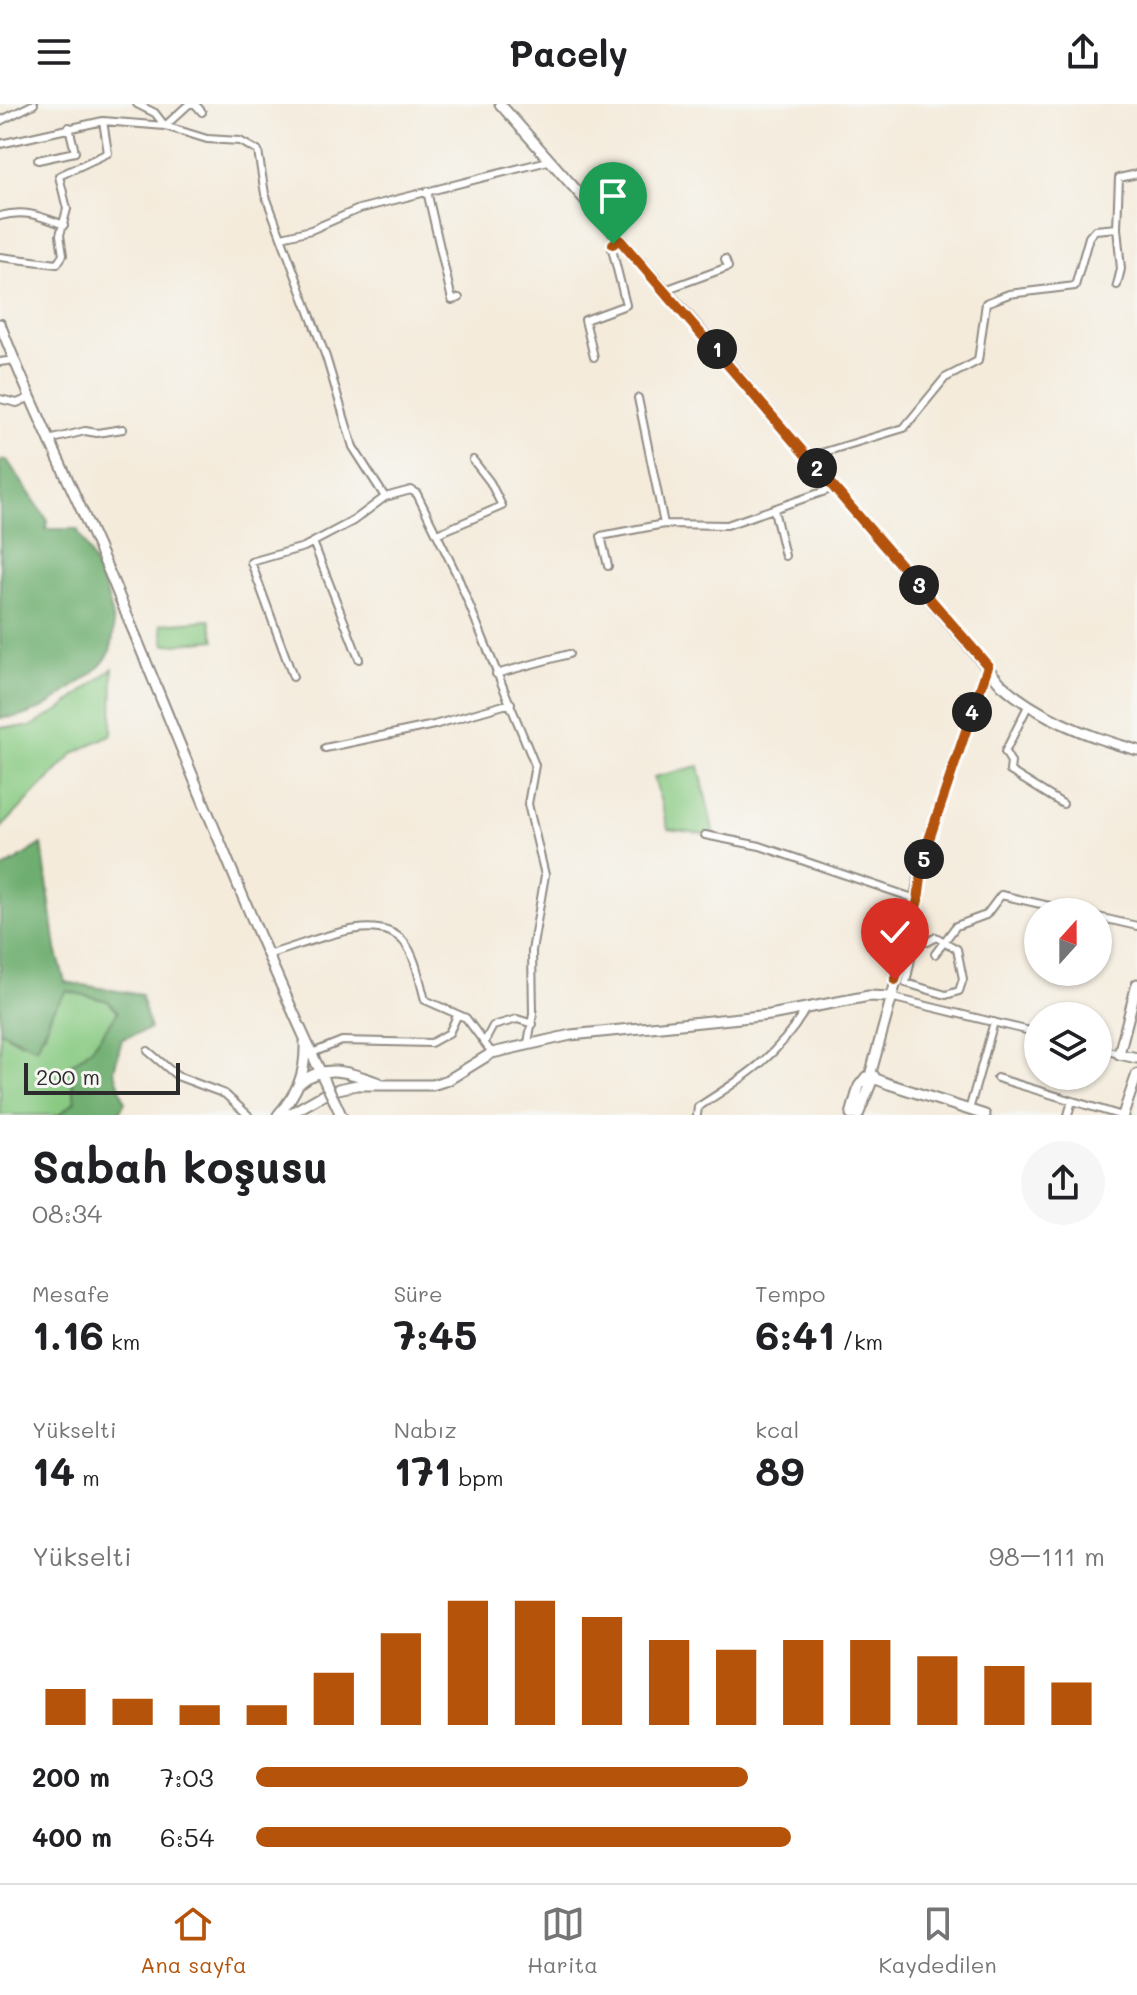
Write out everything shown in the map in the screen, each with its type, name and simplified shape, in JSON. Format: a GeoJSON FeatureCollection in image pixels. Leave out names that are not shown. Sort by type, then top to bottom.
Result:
{"type":"FeatureCollection","features":[{"type":"Feature","properties":{"kind":"street"},"geometry":{"type":"LineString","coordinates":[[0,121],[34,104]]}},
{"type":"Feature","properties":{"kind":"street"},"geometry":{"type":"LineString","coordinates":[[137,104],[155,113],[165,126]]}},
{"type":"Feature","properties":{"kind":"street"},"geometry":{"type":"LineString","coordinates":[[165,126],[189,104],[195,104],[202,112]]}},
{"type":"Feature","properties":{"kind":"street"},"geometry":{"type":"LineString","coordinates":[[500,104],[665,290],[1002,685],[1028,706],[1137,750]]}},
{"type":"Feature","properties":{"kind":"street"},"geometry":{"type":"LineString","coordinates":[[0,257],[57,264],[63,255],[60,235],[67,209],[59,176],[108,153],[103,121]]}},
{"type":"Feature","properties":{"kind":"street"},"geometry":{"type":"LineString","coordinates":[[0,144],[103,121],[165,126],[207,139],[251,145],[258,151],[265,194],[326,357],[353,447],[385,497]]}},
{"type":"Feature","properties":{"kind":"street"},"geometry":{"type":"LineString","coordinates":[[38,160],[75,152],[69,127]]}},
{"type":"Feature","properties":{"kind":"street"},"geometry":{"type":"LineString","coordinates":[[282,237],[311,230],[359,209],[548,161]]}},
{"type":"Feature","properties":{"kind":"street"},"geometry":{"type":"LineString","coordinates":[[1117,285],[1121,269],[1117,228],[1119,178],[1137,174]]}},
{"type":"Feature","properties":{"kind":"street"},"geometry":{"type":"LineString","coordinates":[[427,191],[452,300],[459,298]]}},
{"type":"Feature","properties":{"kind":"street"},"geometry":{"type":"LineString","coordinates":[[0,216],[17,211],[42,215],[64,225]]}},
{"type":"Feature","properties":{"kind":"street"},"geometry":{"type":"LineString","coordinates":[[808,457],[904,428],[945,378],[960,367],[978,361],[986,303],[1009,294],[1075,286],[1089,237],[1095,230],[1117,228]]}},
{"type":"Feature","properties":{"kind":"street"},"geometry":{"type":"LineString","coordinates":[[594,357],[585,320],[626,305],[612,249],[619,239]]}},
{"type":"Feature","properties":{"kind":"street"},"geometry":{"type":"LineString","coordinates":[[665,290],[728,267],[725,259]]}},
{"type":"Feature","properties":{"kind":"street"},"geometry":{"type":"LineString","coordinates":[[0,324],[4,344],[49,440],[341,1115]]}},
{"type":"Feature","properties":{"kind":"street"},"geometry":{"type":"LineString","coordinates":[[0,362],[14,360]]}},
{"type":"Feature","properties":{"kind":"street"},"geometry":{"type":"LineString","coordinates":[[0,399],[17,403],[29,398]]}},
{"type":"Feature","properties":{"kind":"street"},"geometry":{"type":"LineString","coordinates":[[638,398],[664,524]]}},
{"type":"Feature","properties":{"kind":"street"},"geometry":{"type":"LineString","coordinates":[[49,440],[85,431],[97,433],[123,429]]}},
{"type":"Feature","properties":{"kind":"street"},"geometry":{"type":"LineString","coordinates":[[437,534],[502,506],[473,460]]}},
{"type":"Feature","properties":{"kind":"street"},"geometry":{"type":"LineString","coordinates":[[608,566],[601,536],[664,524],[727,525],[834,488]]}},
{"type":"Feature","properties":{"kind":"street"},"geometry":{"type":"LineString","coordinates":[[293,677],[251,562],[313,542],[353,521],[385,497],[411,490],[417,494],[437,534],[535,765],[528,804],[545,875],[532,951],[533,1024],[535,1034],[544,1040]]}},
{"type":"Feature","properties":{"kind":"street"},"geometry":{"type":"LineString","coordinates":[[774,510],[785,556]]}},
{"type":"Feature","properties":{"kind":"street"},"geometry":{"type":"LineString","coordinates":[[313,542],[359,659]]}},
{"type":"Feature","properties":{"kind":"street"},"geometry":{"type":"LineString","coordinates":[[496,674],[569,654]]}},
{"type":"Feature","properties":{"kind":"street"},"geometry":{"type":"LineString","coordinates":[[858,1115],[874,1076],[872,1065],[918,900],[924,854],[988,666]]}},
{"type":"Feature","properties":{"kind":"street"},"geometry":{"type":"LineString","coordinates":[[976,699],[984,691],[1002,685]]}},
{"type":"Feature","properties":{"kind":"street"},"geometry":{"type":"LineString","coordinates":[[325,748],[434,725],[511,703]]}},
{"type":"Feature","properties":{"kind":"street"},"geometry":{"type":"LineString","coordinates":[[1028,706],[1007,744],[1005,752],[1011,762],[1010,771],[1063,804]]}},
{"type":"Feature","properties":{"kind":"street"},"geometry":{"type":"LineString","coordinates":[[705,835],[760,846],[918,900]]}},
{"type":"Feature","properties":{"kind":"street"},"geometry":{"type":"LineString","coordinates":[[935,954],[959,923],[986,915],[1001,895],[1024,900]]}},
{"type":"Feature","properties":{"kind":"street"},"geometry":{"type":"LineString","coordinates":[[1112,920],[1137,926]]}},
{"type":"Feature","properties":{"kind":"street"},"geometry":{"type":"LineString","coordinates":[[270,954],[354,928],[376,927],[391,932],[408,947],[425,1000],[466,1018],[492,1053]]}},
{"type":"Feature","properties":{"kind":"street"},"geometry":{"type":"LineString","coordinates":[[936,937],[944,941],[957,949],[963,979],[959,991],[946,995],[906,983],[915,940],[928,942],[936,937]]}},
{"type":"Feature","properties":{"kind":"street"},"geometry":{"type":"LineString","coordinates":[[1119,1054],[1137,984]]}},
{"type":"Feature","properties":{"kind":"street"},"geometry":{"type":"LineString","coordinates":[[288,1115],[330,1090],[432,1085],[448,1080],[492,1053],[528,1043],[805,1010],[860,997],[890,997],[1024,1030]]}},
{"type":"Feature","properties":{"kind":"street"},"geometry":{"type":"LineString","coordinates":[[697,1115],[698,1107],[749,1076],[780,1049],[805,1010]]}},
{"type":"Feature","properties":{"kind":"street"},"geometry":{"type":"LineString","coordinates":[[312,1053],[342,1041],[431,1043],[449,1033],[457,1016]]}},
{"type":"Feature","properties":{"kind":"street"},"geometry":{"type":"LineString","coordinates":[[485,1041],[493,1026],[517,1019],[533,1024]]}},
{"type":"Feature","properties":{"kind":"street"},"geometry":{"type":"LineString","coordinates":[[969,1112],[994,1022]]}},
{"type":"Feature","properties":{"kind":"street"},"geometry":{"type":"LineString","coordinates":[[528,1043],[533,1024]]}},
{"type":"Feature","properties":{"kind":"street"},"geometry":{"type":"LineString","coordinates":[[278,1115],[300,1083],[305,1070],[304,1035]]}},
{"type":"Feature","properties":{"kind":"street"},"geometry":{"type":"LineString","coordinates":[[148,1051],[177,1076],[225,1094],[248,1115]]}},
{"type":"Feature","properties":{"kind":"street"},"geometry":{"type":"LineString","coordinates":[[1112,1052],[1137,1058]]}},
{"type":"Feature","properties":{"kind":"street"},"geometry":{"type":"LineString","coordinates":[[300,1083],[320,1070],[329,1069],[386,1086]]}},
{"type":"Feature","properties":{"kind":"street"},"geometry":{"type":"LineString","coordinates":[[997,1078],[1121,1115],[1137,1074]]}},
{"type":"Feature","properties":{"kind":"street"},"geometry":{"type":"LineString","coordinates":[[851,1115],[859,1086],[866,1077],[874,1076],[889,1084],[985,1115]]}},
{"type":"Feature","properties":{"kind":"street"},"geometry":{"type":"LineString","coordinates":[[1068,1115],[1072,1101]]}},
{"type":"Feature","properties":{"kind":"green space"},"geometry":{"type":"Polygon","coordinates":[[[7,460],[48,521],[46,529],[77,529],[105,589],[113,623],[113,638],[109,653],[101,664],[60,697],[28,714],[0,718],[0,461],[7,460]]]}},
{"type":"Feature","properties":{"kind":"green space"},"geometry":{"type":"Polygon","coordinates":[[[210,620],[215,640],[165,645],[161,624],[210,620]]]}},
{"type":"Feature","properties":{"kind":"green space"},"geometry":{"type":"Polygon","coordinates":[[[113,668],[112,734],[74,753],[0,829],[0,727],[30,727],[61,709],[113,668]]]}},
{"type":"Feature","properties":{"kind":"green space"},"geometry":{"type":"Polygon","coordinates":[[[699,766],[714,835],[668,829],[654,777],[699,766]]]}},
{"type":"Feature","properties":{"kind":"green space"},"geometry":{"type":"Polygon","coordinates":[[[42,844],[56,949],[65,982],[141,995],[150,1029],[122,1039],[114,1070],[125,1102],[118,1115],[59,1115],[75,1101],[70,1066],[92,1048],[118,1012],[108,1001],[67,991],[52,1011],[37,1048],[0,1031],[0,870],[42,844]]]}},
{"type":"Feature","properties":{"kind":"green space"},"geometry":{"type":"Polygon","coordinates":[[[67,991],[108,1001],[118,1012],[92,1048],[70,1066],[75,1101],[59,1115],[0,1115],[0,1031],[21,1043],[45,1034],[52,1011],[67,991]]]}},
{"type":"Feature","properties":{"kind":"route"},"geometry":{"type":"LineString","coordinates":[[613,244],[619,239],[687,315],[988,666],[924,854],[918,900],[895,980]]}}]}
